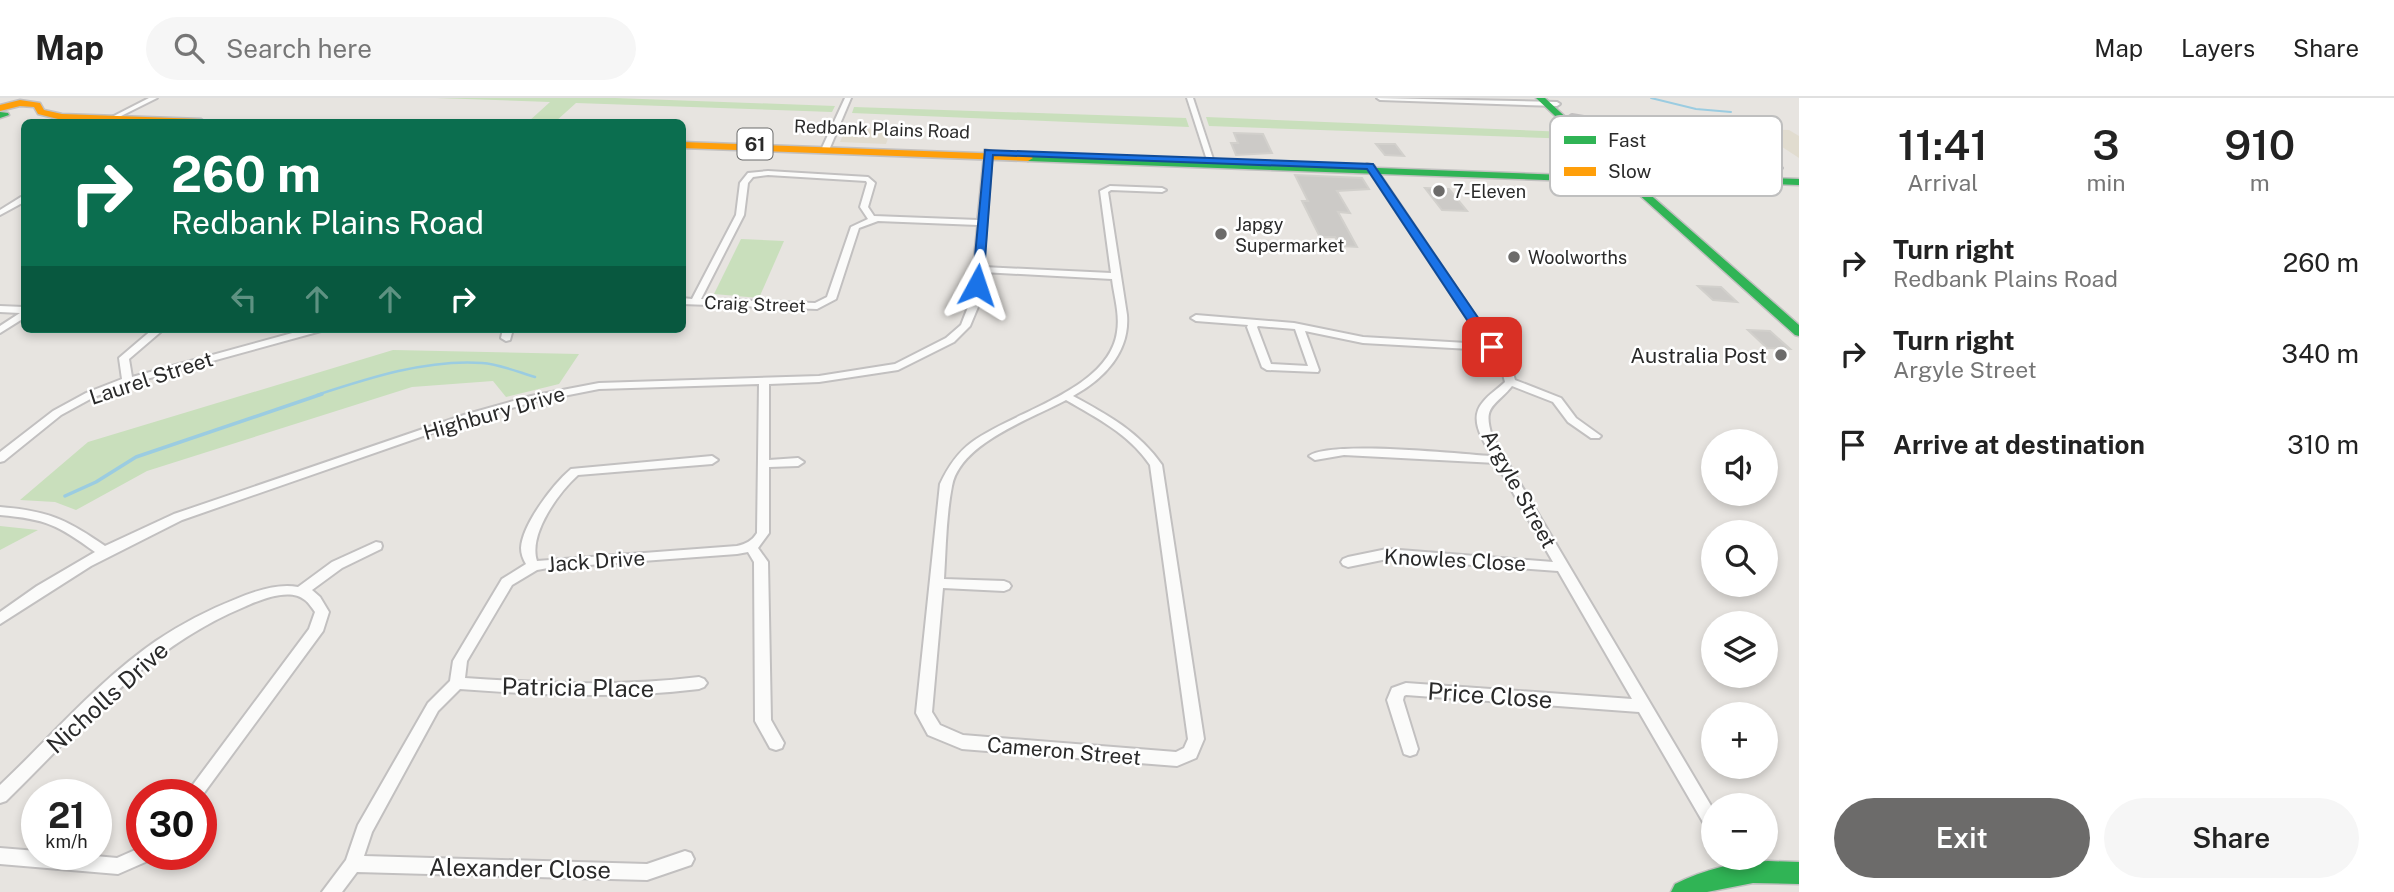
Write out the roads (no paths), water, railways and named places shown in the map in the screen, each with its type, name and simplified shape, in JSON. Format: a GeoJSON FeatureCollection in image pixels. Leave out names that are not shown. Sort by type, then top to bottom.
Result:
{"type":"FeatureCollection","features":[{"type":"Feature","properties":{"kind":"main road"},"geometry":{"type":"LineString","coordinates":[[1549,101],[1573,116]]}},
{"type":"Feature","properties":{"kind":"main road"},"geometry":{"type":"LineString","coordinates":[[1549,101],[1566,116]]}},
{"type":"Feature","properties":{"kind":"main road"},"geometry":{"type":"LineString","coordinates":[[8,108],[57,116],[111,119]]}},
{"type":"Feature","properties":{"kind":"main road"},"geometry":{"type":"LineString","coordinates":[[8,108],[67,119]]}},
{"type":"Feature","properties":{"kind":"main road","name":"Redbank Plains Road"},"geometry":{"type":"LineString","coordinates":[[686,143],[1372,168],[1550,178]]}},
{"type":"Feature","properties":{"kind":"main road","name":"Redbank Plains Road"},"geometry":{"type":"LineString","coordinates":[[988,155],[1164,158],[1211,162]]}},
{"type":"Feature","properties":{"kind":"main road","name":"Redbank Plains Road"},"geometry":{"type":"LineString","coordinates":[[1372,168],[1550,174]]}},
{"type":"Feature","properties":{"kind":"main road"},"geometry":{"type":"LineString","coordinates":[[1437,168],[1501,176]]}},
{"type":"Feature","properties":{"kind":"main road","name":"61"},"geometry":{"type":"LineString","coordinates":[[1639,196],[1673,220]]}},
{"type":"Feature","properties":{"kind":"main road","name":"61"},"geometry":{"type":"LineString","coordinates":[[1651,196],[1673,220],[1799,332]]}},
{"type":"Feature","properties":{"kind":"main road"},"geometry":{"type":"LineString","coordinates":[[1662,196],[1799,317]]}},
{"type":"Feature","properties":{"kind":"main road"},"geometry":{"type":"LineString","coordinates":[[1684,892],[1726,870]]}},
{"type":"Feature","properties":{"kind":"main road"},"geometry":{"type":"LineString","coordinates":[[1778,870],[1799,873]]}},
{"type":"Feature","properties":{"kind":"street"},"geometry":{"type":"LineString","coordinates":[[111,119],[154,98]]}},
{"type":"Feature","properties":{"kind":"street"},"geometry":{"type":"LineString","coordinates":[[826,148],[848,98]]}},
{"type":"Feature","properties":{"kind":"street"},"geometry":{"type":"LineString","coordinates":[[1190,98],[1211,162]]}},
{"type":"Feature","properties":{"kind":"street"},"geometry":{"type":"LineString","coordinates":[[1380,98],[1549,101]]}},
{"type":"Feature","properties":{"kind":"street","name":"Highbury Drive"},"geometry":{"type":"LineString","coordinates":[[0,618],[62,576],[104,552],[178,517],[252,490],[531,399],[599,386],[861,374],[898,367],[925,355],[965,326],[975,302],[988,155]]}},
{"type":"Feature","properties":{"kind":"street"},"geometry":{"type":"LineString","coordinates":[[1372,168],[1492,347],[1509,374],[1510,382],[1557,400],[1572,420],[1595,436]]}},
{"type":"Feature","properties":{"kind":"street"},"geometry":{"type":"LineString","coordinates":[[695,302],[740,215],[744,183],[751,176],[768,173],[868,179],[871,183],[864,207],[872,219],[982,222]]}},
{"type":"Feature","properties":{"kind":"street","name":"Cameron Street"},"geometry":{"type":"LineString","coordinates":[[1066,396],[1121,427],[1144,445],[1156,466],[1196,738],[1190,753],[1177,759],[1160,760],[962,743],[934,730],[924,713],[946,484],[959,459],[986,439],[1066,396],[1111,358],[1122,336],[1104,191],[1110,188],[1162,190]]}},
{"type":"Feature","properties":{"kind":"street"},"geometry":{"type":"LineString","coordinates":[[0,213],[21,202]]}},
{"type":"Feature","properties":{"kind":"street","name":"Craig Street"},"geometry":{"type":"LineString","coordinates":[[686,301],[817,306],[831,299],[855,227],[872,219]]}},
{"type":"Feature","properties":{"kind":"street"},"geometry":{"type":"LineString","coordinates":[[978,269],[1116,276]]}},
{"type":"Feature","properties":{"kind":"street"},"geometry":{"type":"LineString","coordinates":[[0,309],[21,312]]}},
{"type":"Feature","properties":{"kind":"street"},"geometry":{"type":"LineString","coordinates":[[0,330],[21,314]]}},
{"type":"Feature","properties":{"kind":"street"},"geometry":{"type":"LineString","coordinates":[[1196,318],[1245,320],[1255,324],[1299,327],[1363,340],[1492,347]]}},
{"type":"Feature","properties":{"kind":"street"},"geometry":{"type":"LineString","coordinates":[[1255,324],[1252,327],[1267,366],[1314,370],[1299,327]]}},
{"type":"Feature","properties":{"kind":"street"},"geometry":{"type":"LineString","coordinates":[[128,381],[124,358],[154,333]]}},
{"type":"Feature","properties":{"kind":"street","name":"Laurel Street"},"geometry":{"type":"LineString","coordinates":[[0,458],[57,413],[90,395],[128,381],[303,333]]}},
{"type":"Feature","properties":{"kind":"street"},"geometry":{"type":"LineString","coordinates":[[764,380],[763,533],[751,547],[761,562],[763,721],[776,743]]}},
{"type":"Feature","properties":{"kind":"street","name":"Argyle Street"},"geometry":{"type":"LineString","coordinates":[[1510,382],[1486,402],[1483,428],[1499,460],[1701,804]]}},
{"type":"Feature","properties":{"kind":"street"},"geometry":{"type":"LineString","coordinates":[[1315,456],[1344,451],[1499,460]]}},
{"type":"Feature","properties":{"kind":"street"},"geometry":{"type":"LineString","coordinates":[[533,566],[528,556],[528,542],[559,488],[575,472],[712,460]]}},
{"type":"Feature","properties":{"kind":"street"},"geometry":{"type":"LineString","coordinates":[[764,464],[797,462]]}},
{"type":"Feature","properties":{"kind":"street"},"geometry":{"type":"LineString","coordinates":[[0,511],[44,514],[58,519],[104,552]]}},
{"type":"Feature","properties":{"kind":"street"},"geometry":{"type":"LineString","coordinates":[[205,779],[316,631],[322,612],[312,597],[302,591],[336,566],[376,546]]}},
{"type":"Feature","properties":{"kind":"street","name":"Jack Drive"},"geometry":{"type":"LineString","coordinates":[[331,892],[353,864],[364,830],[433,707],[457,683],[460,661],[507,582],[533,566],[751,547]]}},
{"type":"Feature","properties":{"kind":"street","name":"Knowles Close"},"geometry":{"type":"LineString","coordinates":[[1348,562],[1387,554],[1562,567]]}},
{"type":"Feature","properties":{"kind":"street"},"geometry":{"type":"LineString","coordinates":[[936,583],[1004,586]]}},
{"type":"Feature","properties":{"kind":"street","name":"Nicholls Drive"},"geometry":{"type":"LineString","coordinates":[[0,796],[159,647],[246,598],[273,591],[302,591]]}},
{"type":"Feature","properties":{"kind":"street","name":"Patricia Place"},"geometry":{"type":"LineString","coordinates":[[457,683],[529,688],[666,688],[699,683]]}},
{"type":"Feature","properties":{"kind":"street","name":"Price Close"},"geometry":{"type":"LineString","coordinates":[[1410,749],[1395,701],[1397,692],[1406,689],[1643,706]]}},
{"type":"Feature","properties":{"kind":"street"},"geometry":{"type":"LineString","coordinates":[[0,856],[118,866],[126,862]]}},
{"type":"Feature","properties":{"kind":"street","name":"Alexander Close"},"geometry":{"type":"LineString","coordinates":[[353,864],[647,872],[685,859]]}},
{"type":"Feature","properties":{"kind":"waterway"},"geometry":{"type":"LineString","coordinates":[[1651,98],[1696,109],[1731,112]]}},
{"type":"Feature","properties":{"kind":"waterway"},"geometry":{"type":"LineString","coordinates":[[317,395],[378,376],[440,364],[488,364],[535,377]]}},
{"type":"Feature","properties":{"kind":"waterway"},"geometry":{"type":"LineString","coordinates":[[65,496],[96,482],[136,457],[322,394]]}},
{"type":"Feature","properties":{"kind":"place","name":"7-Eleven"},"geometry":{"type":"Point","coordinates":[1439,191]}},
{"type":"Feature","properties":{"kind":"place","name":"Japgy Supermarket"},"geometry":{"type":"Point","coordinates":[1221,234]}},
{"type":"Feature","properties":{"kind":"place","name":"Woolworths"},"geometry":{"type":"Point","coordinates":[1514,257]}},
{"type":"Feature","properties":{"kind":"place","name":"Australia Post"},"geometry":{"type":"Point","coordinates":[1781,355]}}]}
